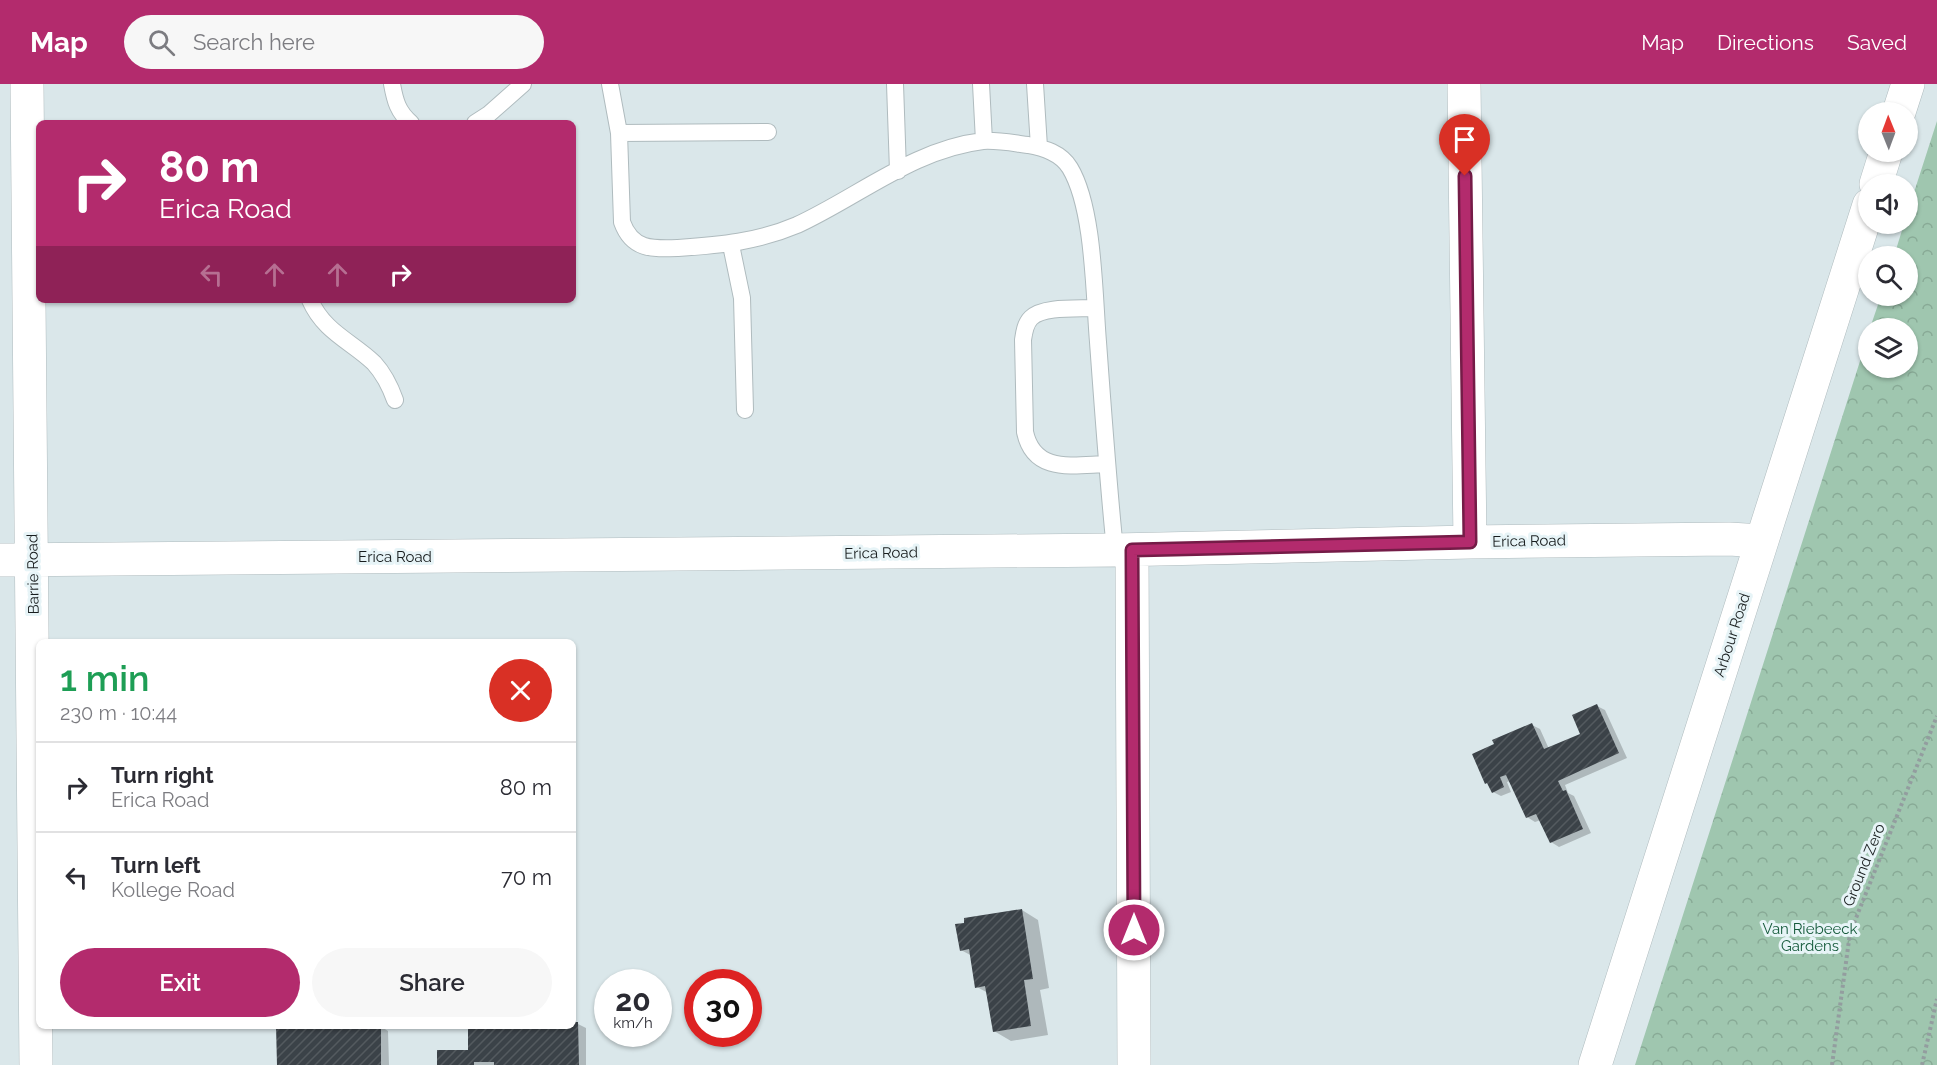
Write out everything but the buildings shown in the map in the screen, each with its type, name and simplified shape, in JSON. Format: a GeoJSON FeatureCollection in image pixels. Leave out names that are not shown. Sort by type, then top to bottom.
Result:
{"type":"FeatureCollection","features":[{"type":"Feature","properties":{"kind":"street","name":"Barrie Road"},"geometry":{"type":"LineString","coordinates":[[27,84],[34,247],[32,560],[36,1065]]}},
{"type":"Feature","properties":{"kind":"street"},"geometry":{"type":"LineString","coordinates":[[1464,84],[1470,542]]}},
{"type":"Feature","properties":{"kind":"street"},"geometry":{"type":"LineString","coordinates":[[1902,102],[1908,84]]}},
{"type":"Feature","properties":{"kind":"street","name":"Arbour Road"},"geometry":{"type":"LineString","coordinates":[[1595,1065],[1860,234]]}},
{"type":"Feature","properties":{"kind":"street","name":"Erica Road"},"geometry":{"type":"LineString","coordinates":[[0,560],[1123,550],[1729,539],[1762,541]]}},
{"type":"Feature","properties":{"kind":"street"},"geometry":{"type":"LineString","coordinates":[[1123,550],[1134,1065]]}},
{"type":"Feature","properties":{"kind":"lane"},"geometry":{"type":"LineString","coordinates":[[392,84],[395,101],[401,114],[408,120]]}},
{"type":"Feature","properties":{"kind":"lane"},"geometry":{"type":"LineString","coordinates":[[480,120],[523,84]]}},
{"type":"Feature","properties":{"kind":"lane"},"geometry":{"type":"LineString","coordinates":[[610,84],[619,133],[622,222],[633,242],[649,248],[731,244],[758,239],[797,225],[928,156],[957,146],[984,141],[1039,147],[1054,153],[1068,165],[1078,183],[1090,247],[1106,464],[1123,550]]}},
{"type":"Feature","properties":{"kind":"lane"},"geometry":{"type":"LineString","coordinates":[[895,84],[898,171]]}},
{"type":"Feature","properties":{"kind":"lane"},"geometry":{"type":"LineString","coordinates":[[981,84],[984,141]]}},
{"type":"Feature","properties":{"kind":"lane"},"geometry":{"type":"LineString","coordinates":[[1035,84],[1039,147]]}},
{"type":"Feature","properties":{"kind":"lane"},"geometry":{"type":"LineString","coordinates":[[619,133],[768,132]]}},
{"type":"Feature","properties":{"kind":"lane"},"geometry":{"type":"LineString","coordinates":[[731,244],[742,298],[745,410]]}},
{"type":"Feature","properties":{"kind":"lane"},"geometry":{"type":"LineString","coordinates":[[312,303],[328,328],[373,362],[387,379],[395,399]]}},
{"type":"Feature","properties":{"kind":"lane"},"geometry":{"type":"LineString","coordinates":[[1095,308],[1041,312],[1031,318],[1025,328],[1023,340],[1025,432],[1028,446],[1041,459],[1061,465],[1106,464]]}},
{"type":"Feature","properties":{"kind":"path","name":"Ground Zero"},"geometry":{"type":"LineString","coordinates":[[1832,1065],[1850,933],[1937,717]]}},
{"type":"Feature","properties":{"kind":"path"},"geometry":{"type":"LineString","coordinates":[[1922,1065],[1937,999]]}},
{"type":"Feature","properties":{"kind":"green space","name":"Van Riebeeck Gardens"},"geometry":{"type":"Polygon","coordinates":[[[1937,121],[1937,1065],[1635,1065],[1858,367],[1858,378],[1918,378],[1918,318],[1873,318],[1878,306],[1918,306],[1918,246],[1897,246],[1901,234],[1918,234],[1918,180],[1937,121]]]}},
{"type":"Feature","properties":{"kind":"route"},"geometry":{"type":"LineString","coordinates":[[1134,930],[1132,550],[1470,542],[1465,176]]}}]}
